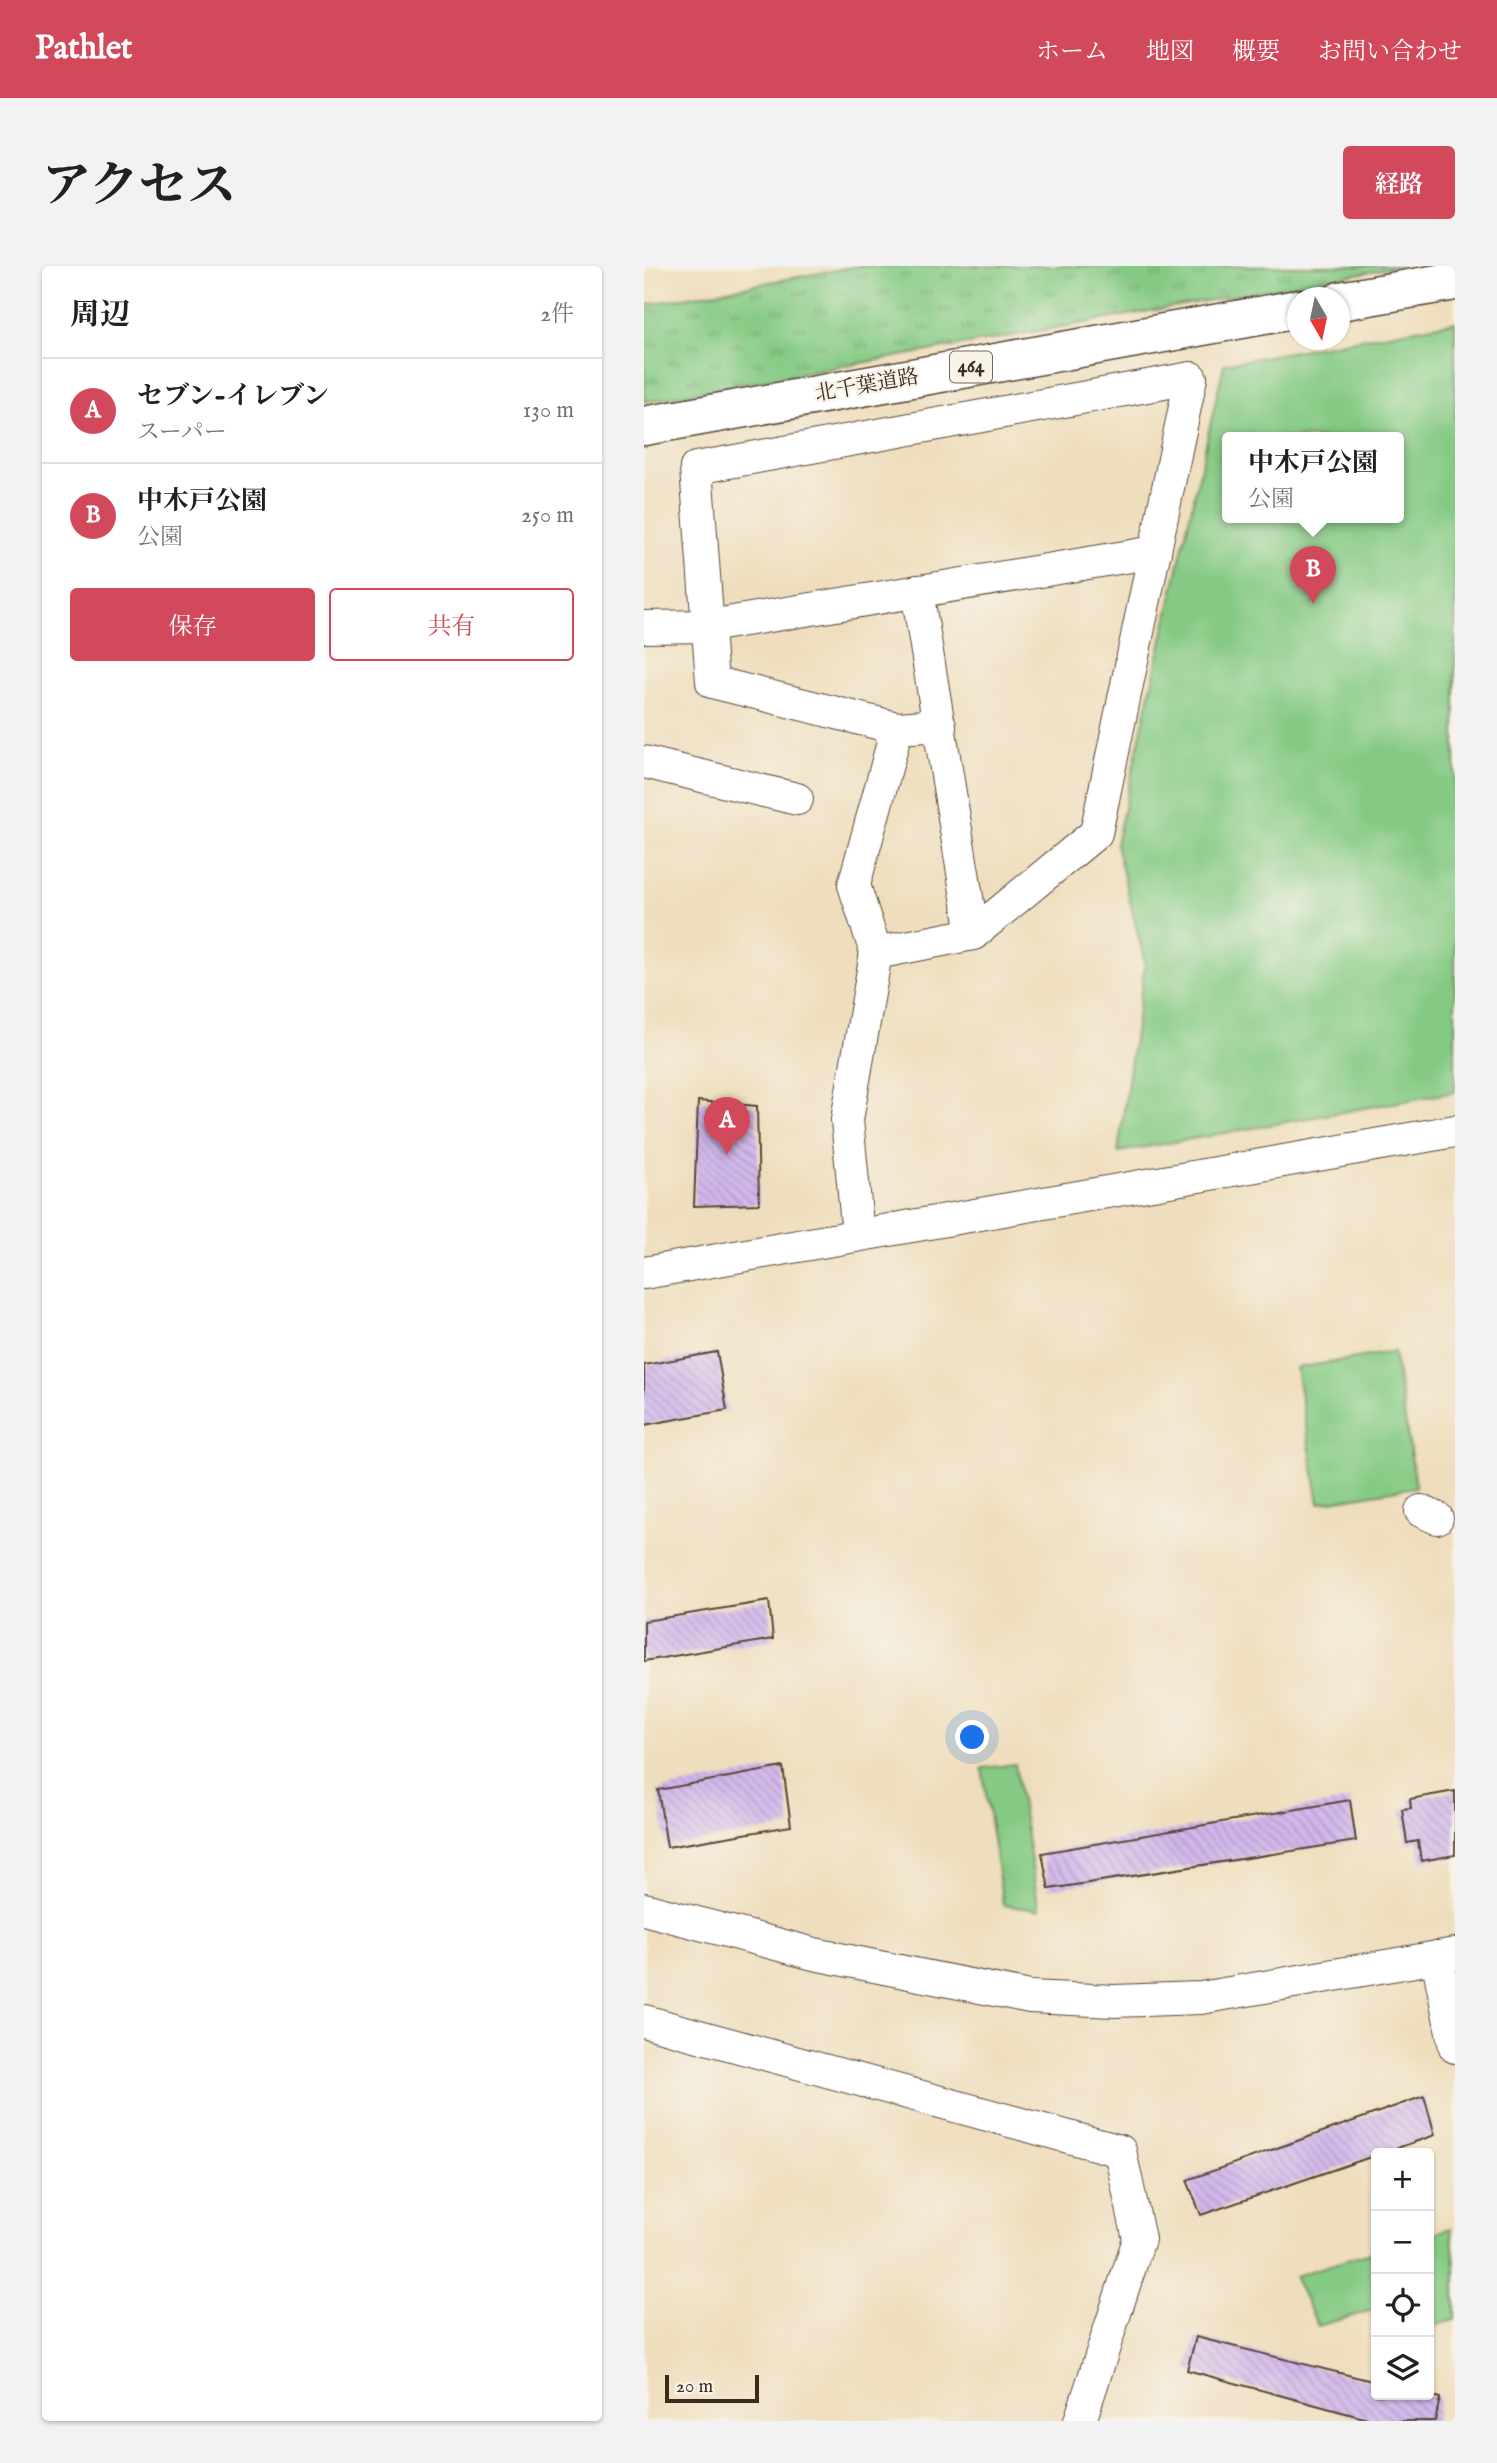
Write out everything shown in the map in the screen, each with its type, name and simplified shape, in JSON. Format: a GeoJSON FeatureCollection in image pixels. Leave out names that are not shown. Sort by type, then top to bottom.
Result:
{"type":"FeatureCollection","features":[{"type":"Feature","properties":{"kind":"highway"},"geometry":{"type":"LineString","coordinates":[[1350,299],[1455,281]]}},
{"type":"Feature","properties":{"kind":"highway","name":"北千葉道路"},"geometry":{"type":"LineString","coordinates":[[644,426],[1287,311]]}},
{"type":"Feature","properties":{"kind":"street"},"geometry":{"type":"LineString","coordinates":[[876,953],[973,934],[1096,833],[1191,377],[696,468],[712,682],[897,727],[940,725]]}},
{"type":"Feature","properties":{"kind":"street"},"geometry":{"type":"LineString","coordinates":[[644,626],[709,626],[1155,552]]}},
{"type":"Feature","properties":{"kind":"street"},"geometry":{"type":"LineString","coordinates":[[918,591],[973,934]]}},
{"type":"Feature","properties":{"kind":"street"},"geometry":{"type":"LineString","coordinates":[[858,1235],[847,1120],[876,953],[853,885],[897,727]]}},
{"type":"Feature","properties":{"kind":"street"},"geometry":{"type":"LineString","coordinates":[[644,762],[797,799]]}},
{"type":"Feature","properties":{"kind":"street"},"geometry":{"type":"LineString","coordinates":[[644,1273],[1455,1131]]}},
{"type":"Feature","properties":{"kind":"street"},"geometry":{"type":"LineString","coordinates":[[644,1909],[814,1954],[1030,1997],[1114,2001],[1201,1998],[1446,1955],[1455,2047]]}},
{"type":"Feature","properties":{"kind":"street"},"geometry":{"type":"LineString","coordinates":[[644,2021],[1120,2151],[1139,2239],[1080,2421]]}},
{"type":"Feature","properties":{"kind":"green space"},"geometry":{"type":"Polygon","coordinates":[[[858,266],[1401,266],[644,402],[644,305],[858,266]]]}},
{"type":"Feature","properties":{"kind":"green space"},"geometry":{"type":"Polygon","coordinates":[[[1455,322],[1455,1092],[1118,1152],[1145,963],[1116,844],[1224,364],[1301,350],[1350,350],[1350,341],[1455,322]]]}},
{"type":"Feature","properties":{"kind":"green space"},"geometry":{"type":"Polygon","coordinates":[[[1394,1352],[1416,1487],[1319,1503],[1296,1368],[1394,1352]]]}},
{"type":"Feature","properties":{"kind":"green space"},"geometry":{"type":"Polygon","coordinates":[[[1015,1764],[1039,1910],[1003,1905],[982,1768],[1015,1764]]]}},
{"type":"Feature","properties":{"kind":"green space"},"geometry":{"type":"Polygon","coordinates":[[[1451,2228],[1455,2266],[1455,2320],[1434,2325],[1434,2274],[1434,2233],[1451,2228]]]}},
{"type":"Feature","properties":{"kind":"green space"},"geometry":{"type":"Polygon","coordinates":[[[1371,2253],[1371,2310],[1318,2326],[1294,2276],[1371,2253]]]}},
{"type":"Feature","properties":{"kind":"building"},"geometry":{"type":"Polygon","coordinates":[[[698,1101],[757,1106],[759,1204],[694,1206],[698,1101]]]}},
{"type":"Feature","properties":{"kind":"building"},"geometry":{"type":"Polygon","coordinates":[[[717,1352],[727,1410],[644,1425],[644,1365],[717,1352]]]}},
{"type":"Feature","properties":{"kind":"building"},"geometry":{"type":"Polygon","coordinates":[[[769,1601],[773,1639],[644,1661],[644,1621],[769,1601]]]}},
{"type":"Feature","properties":{"kind":"building"},"geometry":{"type":"Polygon","coordinates":[[[783,1767],[791,1826],[667,1847],[658,1790],[783,1767]]]}},
{"type":"Feature","properties":{"kind":"building"},"geometry":{"type":"Polygon","coordinates":[[[1455,1791],[1455,1855],[1421,1861],[1418,1841],[1407,1843],[1402,1809],[1411,1808],[1410,1799],[1455,1791]]]}},
{"type":"Feature","properties":{"kind":"building"},"geometry":{"type":"Polygon","coordinates":[[[1350,1800],[1356,1841],[1049,1889],[1042,1853],[1350,1800]]]}},
{"type":"Feature","properties":{"kind":"building"},"geometry":{"type":"Polygon","coordinates":[[[1424,2096],[1435,2135],[1397,2148],[1371,2148],[1371,2157],[1201,2215],[1187,2180],[1424,2096]]]}},
{"type":"Feature","properties":{"kind":"building"},"geometry":{"type":"Polygon","coordinates":[[[1196,2337],[1371,2381],[1371,2400],[1440,2398],[1435,2421],[1375,2421],[1187,2370],[1196,2337]]]}},
{"type":"Feature","properties":{"kind":"place","name":"中木戸公園"},"geometry":{"type":"Point","coordinates":[1313,604]}},
{"type":"Feature","properties":{"kind":"place","name":"セブン-イレブン"},"geometry":{"type":"Point","coordinates":[727,1155]}}]}
